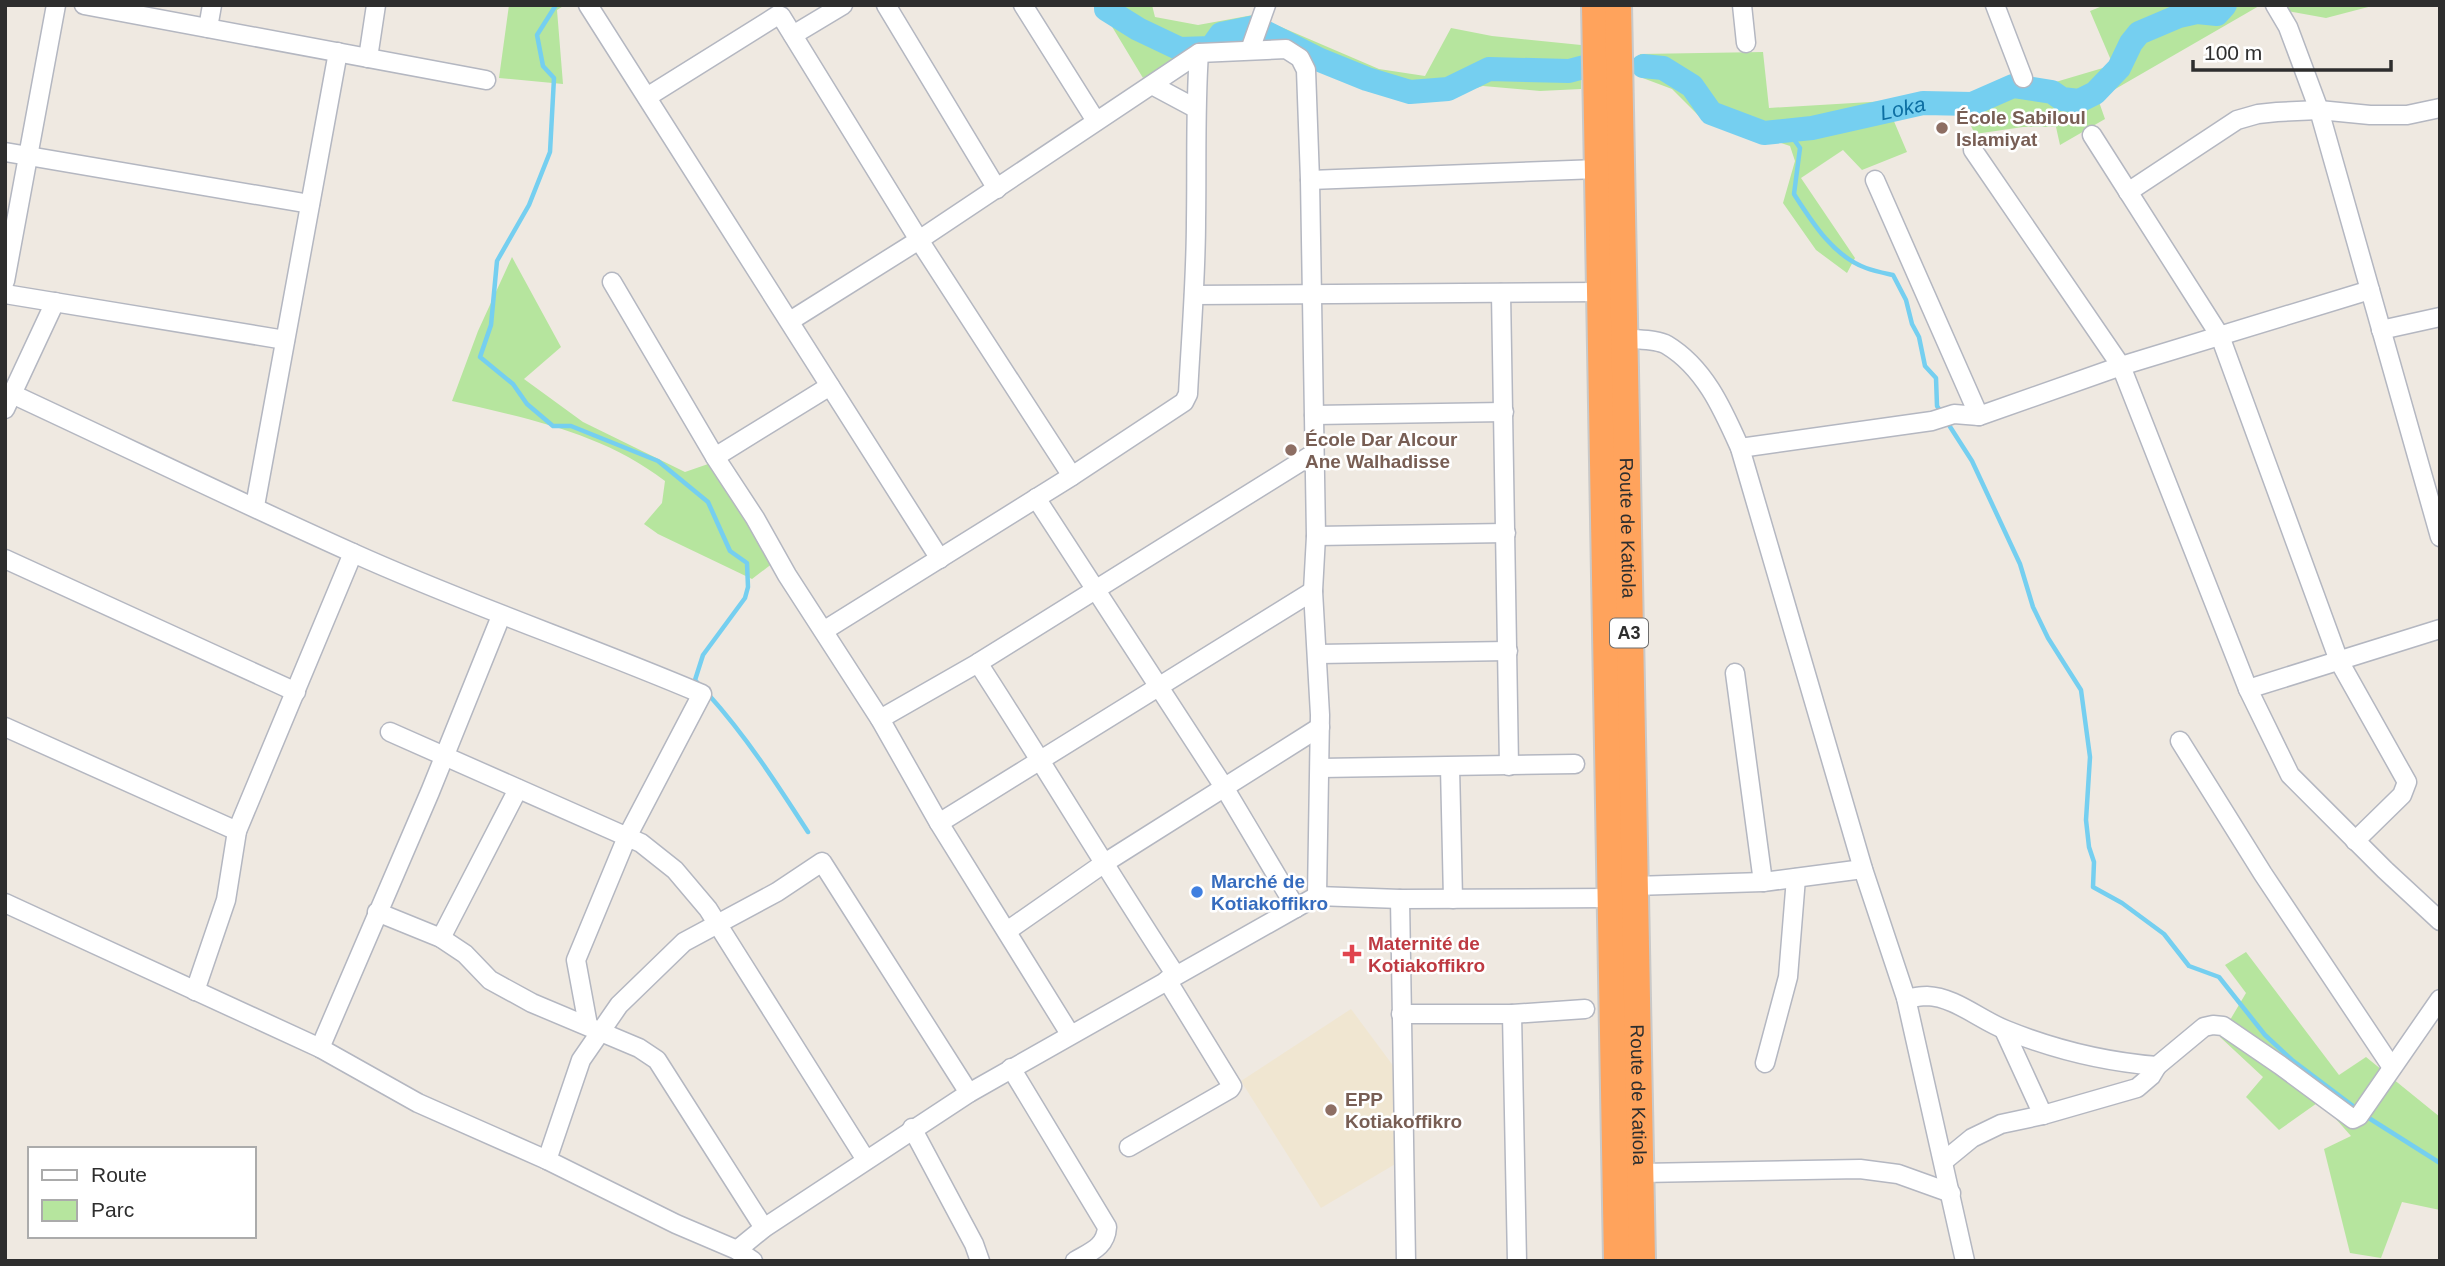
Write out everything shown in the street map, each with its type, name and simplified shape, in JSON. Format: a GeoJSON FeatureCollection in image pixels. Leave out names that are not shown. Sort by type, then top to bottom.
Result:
{"type":"FeatureCollection","features":[{"type":"Feature","properties":{"kind":"highway","name":"Route de Katiola"},"geometry":{"type":"LineString","coordinates":[[1595,5],[1605,651],[1640,1173],[1642,1261]]}},
{"type":"Feature","properties":{"kind":"highway","name":"Route de Katiola"},"geometry":{"type":"LineString","coordinates":[[1617,1261],[1622,892],[1624,338],[1618,5]]}},
{"type":"Feature","properties":{"kind":"street"},"geometry":{"type":"LineString","coordinates":[[5,281],[56,5]]}},
{"type":"Feature","properties":{"kind":"street"},"geometry":{"type":"LineString","coordinates":[[84,5],[486,80]]}},
{"type":"Feature","properties":{"kind":"street"},"geometry":{"type":"LineString","coordinates":[[208,28],[212,5]]}},
{"type":"Feature","properties":{"kind":"street"},"geometry":{"type":"LineString","coordinates":[[368,58],[376,5]]}},
{"type":"Feature","properties":{"kind":"street"},"geometry":{"type":"LineString","coordinates":[[588,5],[940,559]]}},
{"type":"Feature","properties":{"kind":"street"},"geometry":{"type":"LineString","coordinates":[[793,35],[844,5]]}},
{"type":"Feature","properties":{"kind":"street"},"geometry":{"type":"LineString","coordinates":[[886,5],[997,189]]}},
{"type":"Feature","properties":{"kind":"street"},"geometry":{"type":"LineString","coordinates":[[1023,5],[1096,121]]}},
{"type":"Feature","properties":{"kind":"street"},"geometry":{"type":"LineString","coordinates":[[1742,5],[1746,43]]}},
{"type":"Feature","properties":{"kind":"street"},"geometry":{"type":"LineString","coordinates":[[1995,5],[2023,78]]}},
{"type":"Feature","properties":{"kind":"street"},"geometry":{"type":"LineString","coordinates":[[2275,5],[2288,27],[2319,110],[2440,537]]}},
{"type":"Feature","properties":{"kind":"street"},"geometry":{"type":"LineString","coordinates":[[1250,50],[1266,7]]}},
{"type":"Feature","properties":{"kind":"street"},"geometry":{"type":"LineString","coordinates":[[648,97],[778,15],[782,16],[919,240],[1072,476]]}},
{"type":"Feature","properties":{"kind":"street"},"geometry":{"type":"LineString","coordinates":[[790,321],[997,189],[1199,53],[1286,49],[1300,58],[1306,70],[1310,180],[1316,536],[1313,591],[1320,727],[1317,896]]}},
{"type":"Feature","properties":{"kind":"street"},"geometry":{"type":"LineString","coordinates":[[255,506],[338,52]]}},
{"type":"Feature","properties":{"kind":"street"},"geometry":{"type":"LineString","coordinates":[[825,630],[1072,476],[1184,401],[1188,394],[1194,295],[1195,108],[1199,53]]}},
{"type":"Feature","properties":{"kind":"street"},"geometry":{"type":"LineString","coordinates":[[1152,85],[1195,108]]}},
{"type":"Feature","properties":{"kind":"street"},"geometry":{"type":"LineString","coordinates":[[2128,192],[2237,120],[2258,114],[2319,110],[2407,115],[2440,108]]}},
{"type":"Feature","properties":{"kind":"street"},"geometry":{"type":"LineString","coordinates":[[2092,135],[2220,336],[2339,661],[2407,782],[2402,795],[2355,841]]}},
{"type":"Feature","properties":{"kind":"street"},"geometry":{"type":"LineString","coordinates":[[1973,150],[2121,366],[2248,689],[2290,775],[2440,922]]}},
{"type":"Feature","properties":{"kind":"street"},"geometry":{"type":"LineString","coordinates":[[5,152],[310,204]]}},
{"type":"Feature","properties":{"kind":"street"},"geometry":{"type":"LineString","coordinates":[[1310,180],[1598,169]]}},
{"type":"Feature","properties":{"kind":"street"},"geometry":{"type":"LineString","coordinates":[[1875,180],[1979,416]]}},
{"type":"Feature","properties":{"kind":"street"},"geometry":{"type":"LineString","coordinates":[[612,282],[715,457],[880,719],[939,823],[1070,1034]]}},
{"type":"Feature","properties":{"kind":"street"},"geometry":{"type":"LineString","coordinates":[[1740,448],[1932,421],[1954,414],[1979,416],[2121,366],[2370,290]]}},
{"type":"Feature","properties":{"kind":"street"},"geometry":{"type":"LineString","coordinates":[[1194,295],[1601,292]]}},
{"type":"Feature","properties":{"kind":"street"},"geometry":{"type":"LineString","coordinates":[[1502,293],[1509,766]]}},
{"type":"Feature","properties":{"kind":"street"},"geometry":{"type":"LineString","coordinates":[[5,294],[285,340]]}},
{"type":"Feature","properties":{"kind":"street"},"geometry":{"type":"LineString","coordinates":[[55,302],[9,401],[255,506],[353,553],[501,616],[624,660],[702,694],[627,837],[576,960],[594,1028]]}},
{"type":"Feature","properties":{"kind":"street"},"geometry":{"type":"LineString","coordinates":[[2381,330],[2440,317]]}},
{"type":"Feature","properties":{"kind":"street"},"geometry":{"type":"LineString","coordinates":[[1624,338],[1666,344],[1695,370],[1717,398],[1740,448],[1863,869],[1906,998],[1965,1261]]}},
{"type":"Feature","properties":{"kind":"street"},"geometry":{"type":"LineString","coordinates":[[715,457],[830,386]]}},
{"type":"Feature","properties":{"kind":"street"},"geometry":{"type":"LineString","coordinates":[[1314,415],[1504,412]]}},
{"type":"Feature","properties":{"kind":"street"},"geometry":{"type":"LineString","coordinates":[[880,719],[978,663],[1313,454]]}},
{"type":"Feature","properties":{"kind":"street"},"geometry":{"type":"LineString","coordinates":[[1036,498],[1224,787],[1296,908]]}},
{"type":"Feature","properties":{"kind":"street"},"geometry":{"type":"LineString","coordinates":[[1316,536],[1506,533]]}},
{"type":"Feature","properties":{"kind":"street"},"geometry":{"type":"LineString","coordinates":[[195,991],[226,900],[237,831],[353,553]]}},
{"type":"Feature","properties":{"kind":"street"},"geometry":{"type":"LineString","coordinates":[[5,559],[296,692]]}},
{"type":"Feature","properties":{"kind":"street"},"geometry":{"type":"LineString","coordinates":[[939,823],[1313,591]]}},
{"type":"Feature","properties":{"kind":"street"},"geometry":{"type":"LineString","coordinates":[[320,1048],[430,792],[501,616]]}},
{"type":"Feature","properties":{"kind":"street"},"geometry":{"type":"LineString","coordinates":[[2248,689],[2440,629]]}},
{"type":"Feature","properties":{"kind":"street"},"geometry":{"type":"LineString","coordinates":[[1318,653],[1508,651]]}},
{"type":"Feature","properties":{"kind":"street"},"geometry":{"type":"LineString","coordinates":[[978,663],[1171,977],[1232,1086],[1230,1090],[1129,1147]]}},
{"type":"Feature","properties":{"kind":"street"},"geometry":{"type":"LineString","coordinates":[[1735,673],[1763,882]]}},
{"type":"Feature","properties":{"kind":"street"},"geometry":{"type":"LineString","coordinates":[[5,727],[237,831]]}},
{"type":"Feature","properties":{"kind":"street"},"geometry":{"type":"LineString","coordinates":[[1007,930],[1102,864],[1320,727]]}},
{"type":"Feature","properties":{"kind":"street"},"geometry":{"type":"LineString","coordinates":[[390,732],[627,837],[653,851],[675,870],[717,923],[866,1160]]}},
{"type":"Feature","properties":{"kind":"street"},"geometry":{"type":"LineString","coordinates":[[2180,741],[2263,874],[2391,1066]]}},
{"type":"Feature","properties":{"kind":"street"},"geometry":{"type":"LineString","coordinates":[[1320,768],[1575,764]]}},
{"type":"Feature","properties":{"kind":"street"},"geometry":{"type":"LineString","coordinates":[[1450,767],[1453,900]]}},
{"type":"Feature","properties":{"kind":"street"},"geometry":{"type":"LineString","coordinates":[[441,939],[518,789]]}},
{"type":"Feature","properties":{"kind":"street"},"geometry":{"type":"LineString","coordinates":[[547,1160],[594,1028],[684,942],[777,892],[822,862],[969,1093]]}},
{"type":"Feature","properties":{"kind":"street"},"geometry":{"type":"LineString","coordinates":[[737,1250],[764,1228],[912,1128],[969,1093],[1317,896],[1453,900],[1622,892],[1763,882],[1863,869]]}},
{"type":"Feature","properties":{"kind":"street"},"geometry":{"type":"LineString","coordinates":[[1765,1063],[1788,977],[1796,878]]}},
{"type":"Feature","properties":{"kind":"street"},"geometry":{"type":"LineString","coordinates":[[1400,900],[1406,1261]]}},
{"type":"Feature","properties":{"kind":"street"},"geometry":{"type":"LineString","coordinates":[[5,903],[320,1048],[418,1103],[547,1160],[676,1224],[737,1250],[753,1261]]}},
{"type":"Feature","properties":{"kind":"street"},"geometry":{"type":"LineString","coordinates":[[377,912],[441,939],[465,954],[490,980],[532,1003],[639,1048],[657,1060],[764,1228]]}},
{"type":"Feature","properties":{"kind":"street"},"geometry":{"type":"LineString","coordinates":[[1906,998],[1928,996],[1947,1001],[2004,1030],[2084,1053],[2157,1066]]}},
{"type":"Feature","properties":{"kind":"street"},"geometry":{"type":"LineString","coordinates":[[1944,1161],[1972,1138],[2001,1124],[2043,1115],[2137,1087],[2151,1076],[2157,1066],[2204,1027],[2213,1025],[2222,1026],[2289,1071],[2350,1117],[2363,1109],[2440,999]]}},
{"type":"Feature","properties":{"kind":"street"},"geometry":{"type":"LineString","coordinates":[[1401,1014],[1512,1014],[1585,1009]]}},
{"type":"Feature","properties":{"kind":"street"},"geometry":{"type":"LineString","coordinates":[[1512,1014],[1517,1261]]}},
{"type":"Feature","properties":{"kind":"street"},"geometry":{"type":"LineString","coordinates":[[2004,1030],[2043,1115]]}},
{"type":"Feature","properties":{"kind":"street"},"geometry":{"type":"LineString","coordinates":[[1012,1068],[1107,1227],[1106,1238],[1100,1247],[1075,1261]]}},
{"type":"Feature","properties":{"kind":"street"},"geometry":{"type":"LineString","coordinates":[[912,1128],[974,1244],[980,1261]]}},
{"type":"Feature","properties":{"kind":"street"},"geometry":{"type":"LineString","coordinates":[[1640,1173],[1860,1169],[1898,1174],[1951,1193]]}},
{"type":"Feature","properties":{"kind":"shaded area"},"geometry":{"type":"Polygon","coordinates":[[[1351,1009],[1400,1075],[1397,1163],[1321,1208],[1241,1081],[1351,1009]]]}},
{"type":"Feature","properties":{"kind":"green space"},"geometry":{"type":"Polygon","coordinates":[[[509,5],[565,5],[557,10],[563,84],[499,78],[509,5]]]}},
{"type":"Feature","properties":{"kind":"green space"},"geometry":{"type":"Polygon","coordinates":[[[1099,5],[1152,5],[1155,17],[1198,25],[1253,15],[1379,69],[1425,76],[1451,28],[1492,36],[1581,45],[1581,89],[1540,91],[1483,86],[1446,97],[1379,92],[1278,43],[1205,46],[1143,78],[1099,5]]]}},
{"type":"Feature","properties":{"kind":"green space"},"geometry":{"type":"Polygon","coordinates":[[[2105,5],[2372,6],[2326,18],[2259,6],[2098,99],[2105,119],[2060,145],[2056,127],[2023,127],[1975,134],[1963,110],[1924,111],[1893,119],[1907,152],[1862,170],[1843,150],[1801,178],[1855,258],[1847,273],[1816,250],[1783,203],[1795,161],[1790,146],[1699,116],[1672,89],[1640,77],[1640,54],[1763,52],[1769,108],[1971,96],[2032,89],[2113,65],[2090,11],[2105,5]]]}},
{"type":"Feature","properties":{"kind":"green space"},"geometry":{"type":"Polygon","coordinates":[[[512,257],[561,347],[524,379],[583,422],[685,472],[711,463],[773,563],[752,579],[658,534],[644,524],[662,503],[665,481],[616,451],[563,429],[452,401],[478,331],[512,257]]]}},
{"type":"Feature","properties":{"kind":"green space"},"geometry":{"type":"Polygon","coordinates":[[[2246,952],[2339,1075],[2366,1057],[2440,1117],[2440,1210],[2402,1202],[2381,1258],[2350,1253],[2324,1149],[2351,1136],[2320,1101],[2279,1130],[2246,1097],[2263,1077],[2220,1037],[2246,993],[2225,965],[2246,952]]]}},
{"type":"Feature","properties":{"kind":"waterway"},"geometry":{"type":"LineString","coordinates":[[556,5],[537,35],[543,66],[554,78],[550,152],[529,205],[497,261],[491,325],[480,357],[513,384],[527,404],[553,426],[571,426],[658,461],[708,502],[730,551],[747,563],[748,587],[745,598],[703,655],[695,680],[699,685]]}},
{"type":"Feature","properties":{"kind":"waterway"},"geometry":{"type":"LineString","coordinates":[[1106,5],[1106,9],[1138,29],[1180,49],[1211,48],[1221,34],[1255,27],[1320,60],[1367,79],[1410,92],[1448,89],[1489,69],[1569,71],[1584,67]]}},
{"type":"Feature","properties":{"kind":"waterway","name":"Loka"},"geometry":{"type":"LineString","coordinates":[[1643,66],[1663,68],[1692,86],[1711,113],[1764,133],[1812,128],[1923,103],[1972,104],[2013,86],[2052,92],[2062,99],[2079,101],[2095,93],[2119,68],[2139,33],[2179,16],[2197,12],[2217,14],[2225,5]]}},
{"type":"Feature","properties":{"kind":"waterway"},"geometry":{"type":"LineString","coordinates":[[1788,131],[1800,148],[1794,194],[1833,247],[1854,263],[1893,275],[1906,300],[1912,324],[1919,337],[1925,366],[1936,378],[1937,406],[1941,412]]}},
{"type":"Feature","properties":{"kind":"waterway"},"geometry":{"type":"LineString","coordinates":[[1947,422],[1972,461],[2020,564],[2033,607],[2048,638],[2081,690],[2090,757],[2086,820],[2089,847],[2094,862],[2093,887],[2122,903],[2164,934],[2189,966],[2219,977],[2265,1035],[2292,1060],[2357,1109]]}},
{"type":"Feature","properties":{"kind":"waterway"},"geometry":{"type":"LineString","coordinates":[[708,694],[748,743],[808,832]]}},
{"type":"Feature","properties":{"kind":"waterway"},"geometry":{"type":"LineString","coordinates":[[2364,1115],[2440,1163]]}},
{"type":"Feature","properties":{"kind":"place","name":"École Sabiloul Islamiyat"},"geometry":{"type":"Point","coordinates":[1942,128]}},
{"type":"Feature","properties":{"kind":"place","name":"École Dar Alcour Ane Walhadisse"},"geometry":{"type":"Point","coordinates":[1291,450]}},
{"type":"Feature","properties":{"kind":"place","name":"Marché de Kotiakoffikro"},"geometry":{"type":"Point","coordinates":[1197,892]}},
{"type":"Feature","properties":{"kind":"place","name":"Maternité de Kotiakoffikro"},"geometry":{"type":"Point","coordinates":[1352,954]}},
{"type":"Feature","properties":{"kind":"place","name":"EPP Kotiakoffikro"},"geometry":{"type":"Point","coordinates":[1331,1110]}}]}
